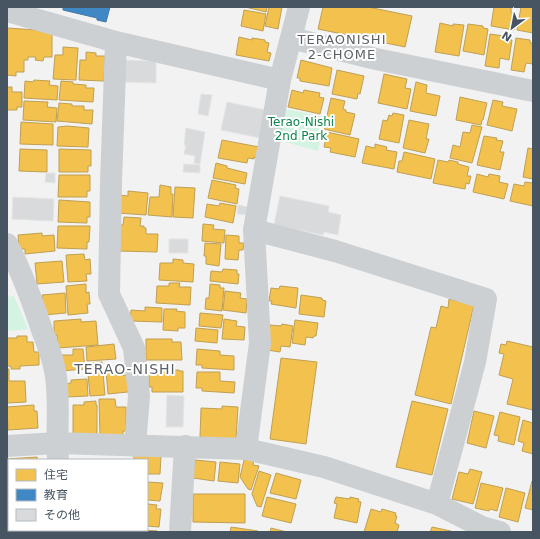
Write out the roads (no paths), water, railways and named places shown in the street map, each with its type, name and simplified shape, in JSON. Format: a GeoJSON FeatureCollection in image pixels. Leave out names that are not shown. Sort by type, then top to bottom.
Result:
{"type":"FeatureCollection","features":[{"type":"Feature","properties":{"kind":"street"},"geometry":{"type":"LineString","coordinates":[[246,448],[260,343],[254,230],[280,80],[299,7]]}},
{"type":"Feature","properties":{"kind":"street"},"geometry":{"type":"LineString","coordinates":[[7,11],[116,42],[280,80]]}},
{"type":"Feature","properties":{"kind":"street"},"geometry":{"type":"LineString","coordinates":[[291,38],[376,59],[533,91]]}},
{"type":"Feature","properties":{"kind":"street"},"geometry":{"type":"LineString","coordinates":[[116,42],[109,294],[134,348],[139,396],[135,446]]}},
{"type":"Feature","properties":{"kind":"street"},"geometry":{"type":"LineString","coordinates":[[254,230],[335,251],[486,299],[475,362],[437,504]]}},
{"type":"Feature","properties":{"kind":"street"},"geometry":{"type":"LineString","coordinates":[[9,250],[25,281],[35,307],[47,342],[56,377],[59,412],[58,452]]}},
{"type":"Feature","properties":{"kind":"street"},"geometry":{"type":"LineString","coordinates":[[7,446],[58,452],[135,446],[246,448],[324,467],[437,504],[482,527],[500,532]]}},
{"type":"Feature","properties":{"kind":"street"},"geometry":{"type":"LineString","coordinates":[[180,532],[185,446]]}},
{"type":"Feature","properties":{"kind":"district","name":"TERAONISHI 2-CHOME"},"geometry":{"type":"Point","coordinates":[342,46]}},
{"type":"Feature","properties":{"kind":"district","name":"TERAO-NISHI"},"geometry":{"type":"Point","coordinates":[125,369]}},
{"type":"Feature","properties":{"kind":"park label","name":"Terao-Nishi 2nd Park"},"geometry":{"type":"Point","coordinates":[301,129]}}]}
